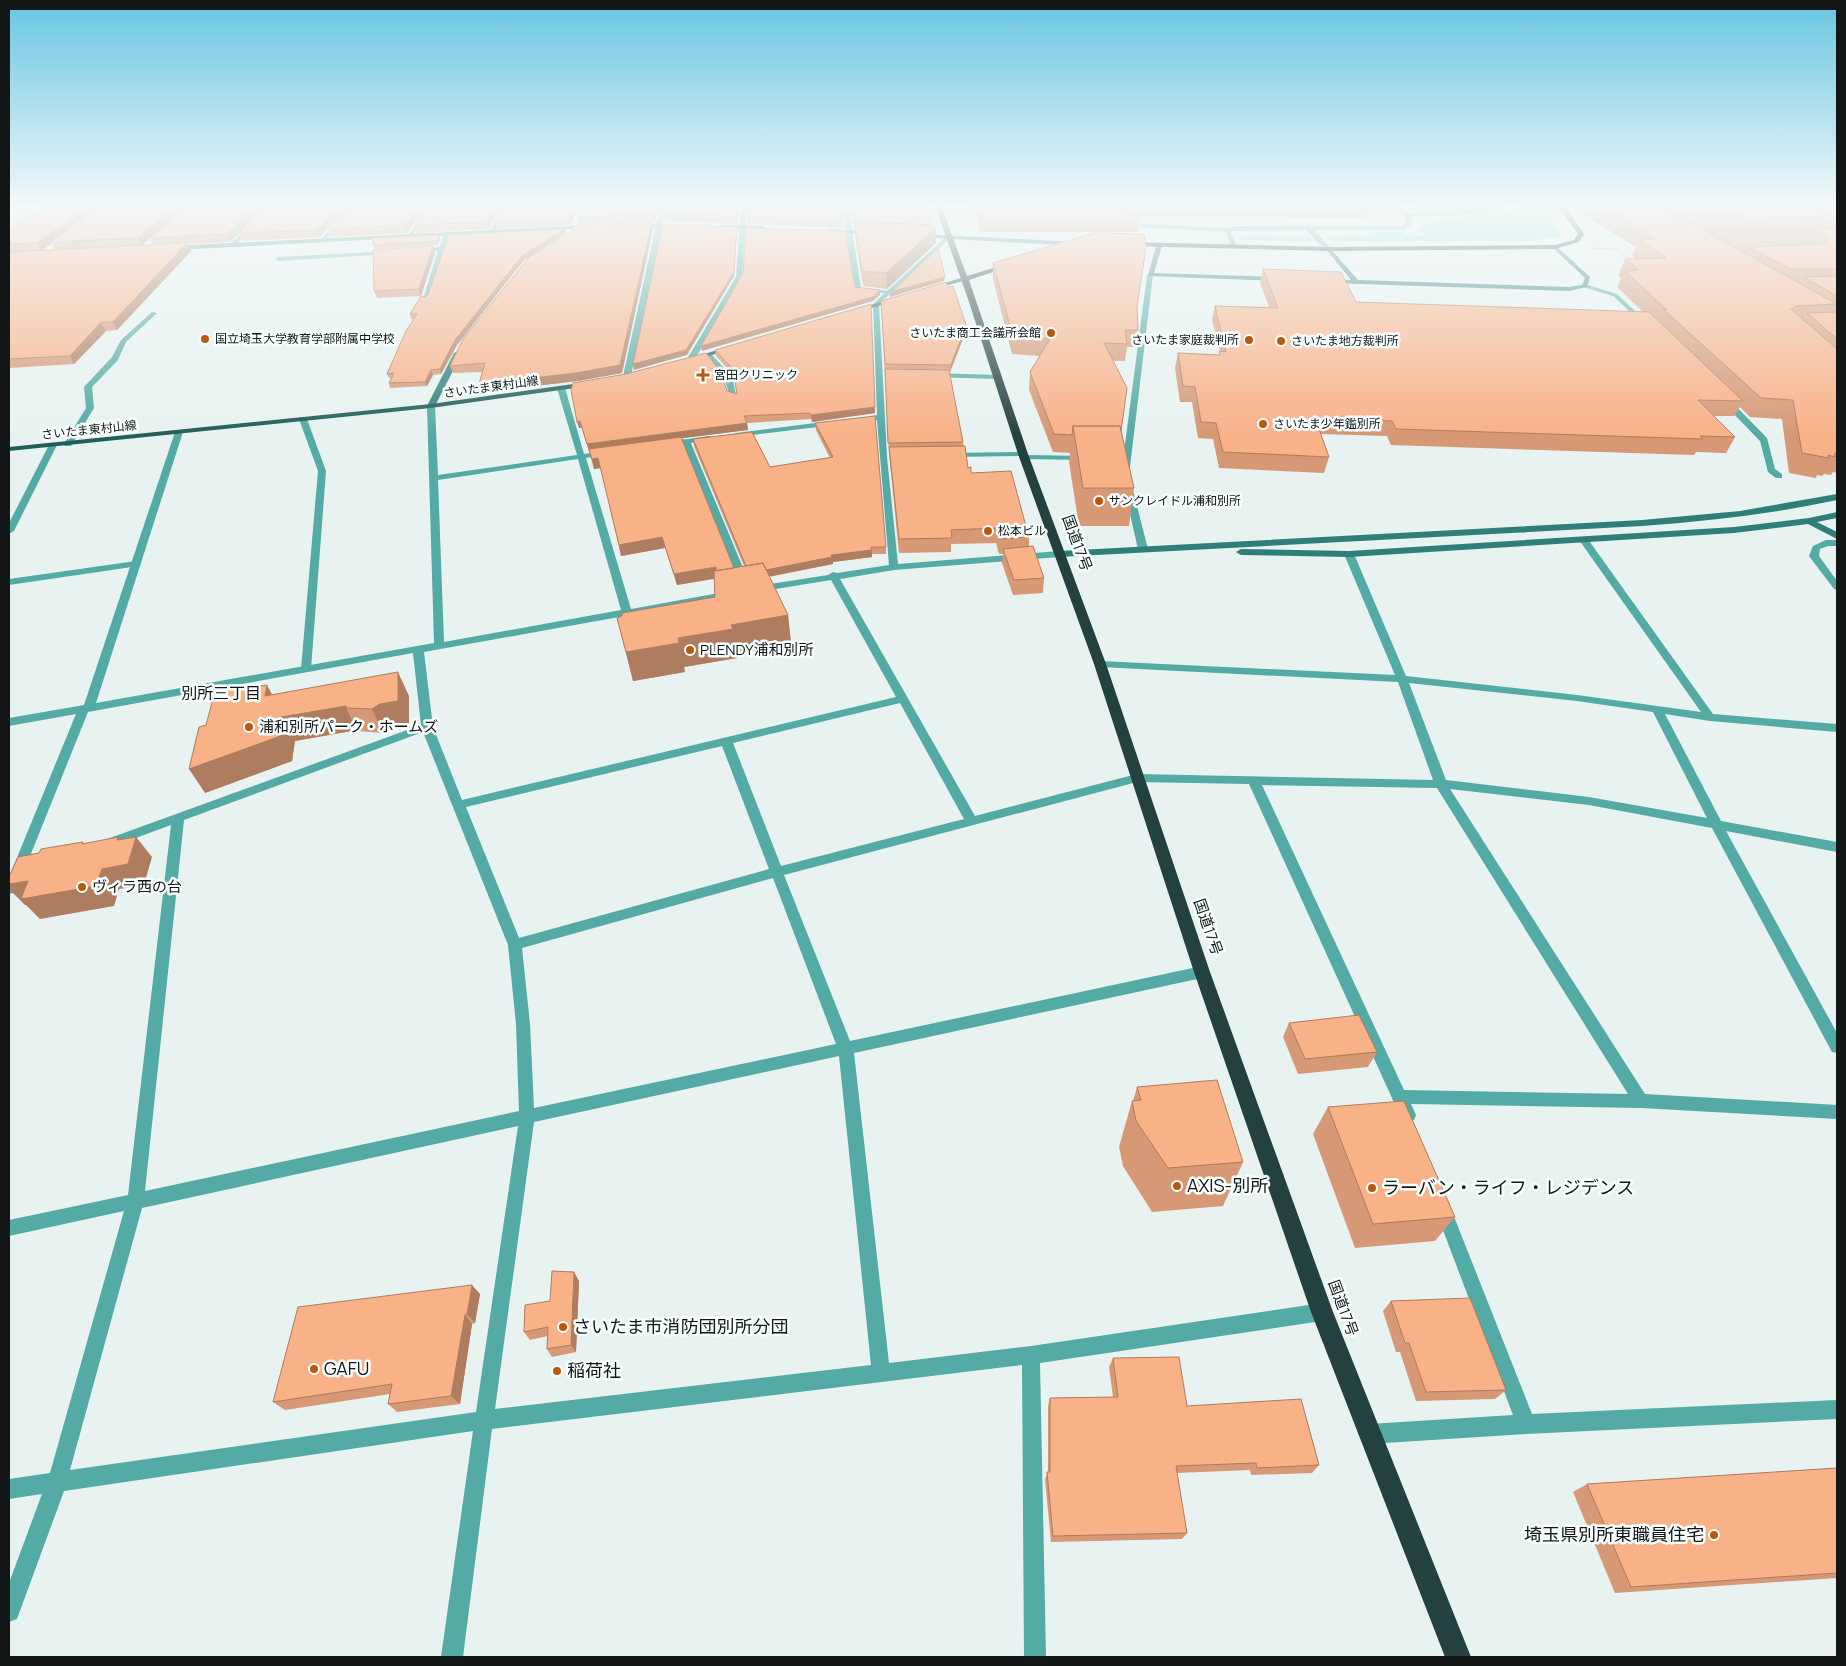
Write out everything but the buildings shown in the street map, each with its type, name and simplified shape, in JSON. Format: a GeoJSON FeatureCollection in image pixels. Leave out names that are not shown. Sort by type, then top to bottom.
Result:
{"type":"FeatureCollection","features":[{"type":"Feature","properties":{"kind":"highway","name":"国道17号"},"geometry":{"type":"LineString","coordinates":[[965,281],[1024,455],[1100,664],[1202,972],[1322,1312],[1458,1657]]}},
{"type":"Feature","properties":{"kind":"main road"},"geometry":{"type":"LineString","coordinates":[[921,291],[958,281]]}},
{"type":"Feature","properties":{"kind":"main road"},"geometry":{"type":"LineString","coordinates":[[844,314],[903,296]]}},
{"type":"Feature","properties":{"kind":"main road"},"geometry":{"type":"LineString","coordinates":[[682,361],[735,346]]}},
{"type":"Feature","properties":{"kind":"main road"},"geometry":{"type":"LineString","coordinates":[[618,378],[636,374]]}},
{"type":"Feature","properties":{"kind":"main road","name":"さいたま東村山線"},"geometry":{"type":"LineString","coordinates":[[9,450],[431,406],[599,381]]}},
{"type":"Feature","properties":{"kind":"street"},"geometry":{"type":"LineString","coordinates":[[425,298],[431,281]]}},
{"type":"Feature","properties":{"kind":"street"},"geometry":{"type":"LineString","coordinates":[[627,376],[647,281]]}},
{"type":"Feature","properties":{"kind":"street"},"geometry":{"type":"LineString","coordinates":[[692,359],[737,281]]}},
{"type":"Feature","properties":{"kind":"street"},"geometry":{"type":"LineString","coordinates":[[857,281],[858,290],[890,293]]}},
{"type":"Feature","properties":{"kind":"street"},"geometry":{"type":"LineString","coordinates":[[894,567],[882,457],[876,304],[903,281]]}},
{"type":"Feature","properties":{"kind":"street"},"geometry":{"type":"LineString","coordinates":[[1143,549],[1122,458],[1149,281]]}},
{"type":"Feature","properties":{"kind":"street"},"geometry":{"type":"LineString","coordinates":[[1326,281],[1569,289],[1586,286],[1615,295],[1654,332]]}},
{"type":"Feature","properties":{"kind":"street"},"geometry":{"type":"LineString","coordinates":[[1586,286],[1587,281]]}},
{"type":"Feature","properties":{"kind":"street"},"geometry":{"type":"LineString","coordinates":[[68,444],[90,408],[88,388],[115,358],[123,341],[154,313]]}},
{"type":"Feature","properties":{"kind":"street"},"geometry":{"type":"LineString","coordinates":[[439,645],[431,406],[461,346]]}},
{"type":"Feature","properties":{"kind":"street"},"geometry":{"type":"LineString","coordinates":[[708,354],[728,376],[734,397]]}},
{"type":"Feature","properties":{"kind":"street"},"geometry":{"type":"LineString","coordinates":[[878,374],[887,374]]}},
{"type":"Feature","properties":{"kind":"street"},"geometry":{"type":"LineString","coordinates":[[924,375],[998,377]]}},
{"type":"Feature","properties":{"kind":"street"},"geometry":{"type":"LineString","coordinates":[[562,388],[627,612]]}},
{"type":"Feature","properties":{"kind":"street"},"geometry":{"type":"LineString","coordinates":[[1716,392],[1764,440],[1771,470],[1779,476]]}},
{"type":"Feature","properties":{"kind":"street"},"geometry":{"type":"LineString","coordinates":[[852,420],[880,417]]}},
{"type":"Feature","properties":{"kind":"street"},"geometry":{"type":"LineString","coordinates":[[303,419],[322,471],[306,669]]}},
{"type":"Feature","properties":{"kind":"street"},"geometry":{"type":"LineString","coordinates":[[725,436],[842,421]]}},
{"type":"Feature","properties":{"kind":"street"},"geometry":{"type":"LineString","coordinates":[[9,889],[87,708],[179,432]]}},
{"type":"Feature","properties":{"kind":"street"},"geometry":{"type":"LineString","coordinates":[[657,445],[716,437]]}},
{"type":"Feature","properties":{"kind":"street"},"geometry":{"type":"LineString","coordinates":[[686,441],[747,590]]}},
{"type":"Feature","properties":{"kind":"street"},"geometry":{"type":"LineString","coordinates":[[9,531],[53,445]]}},
{"type":"Feature","properties":{"kind":"street"},"geometry":{"type":"LineString","coordinates":[[432,478],[619,451]]}},
{"type":"Feature","properties":{"kind":"street"},"geometry":{"type":"LineString","coordinates":[[938,456],[1024,455],[1100,458]]}},
{"type":"Feature","properties":{"kind":"street"},"geometry":{"type":"LineString","coordinates":[[882,457],[892,456]]}},
{"type":"Feature","properties":{"kind":"street"},"geometry":{"type":"LineString","coordinates":[[9,722],[747,590],[833,575],[894,567],[1143,549],[1642,523],[1736,516],[1795,507],[1837,497]]}},
{"type":"Feature","properties":{"kind":"street"},"geometry":{"type":"LineString","coordinates":[[1143,549],[1349,554],[1734,530],[1809,521],[1837,515]]}},
{"type":"Feature","properties":{"kind":"street"},"geometry":{"type":"LineString","coordinates":[[1809,521],[1837,536]]}},
{"type":"Feature","properties":{"kind":"street"},"geometry":{"type":"LineString","coordinates":[[1584,540],[1710,717]]}},
{"type":"Feature","properties":{"kind":"street"},"geometry":{"type":"LineString","coordinates":[[1837,543],[1826,543],[1816,548],[1814,556],[1837,587]]}},
{"type":"Feature","properties":{"kind":"street"},"geometry":{"type":"LineString","coordinates":[[1349,554],[1402,679],[1441,784],[1642,1101]]}},
{"type":"Feature","properties":{"kind":"street"},"geometry":{"type":"LineString","coordinates":[[9,582],[136,564]]}},
{"type":"Feature","properties":{"kind":"street"},"geometry":{"type":"LineString","coordinates":[[833,575],[971,820]]}},
{"type":"Feature","properties":{"kind":"street"},"geometry":{"type":"LineString","coordinates":[[418,649],[427,727],[514,946],[523,1024],[527,1118],[452,1657]]}},
{"type":"Feature","properties":{"kind":"street"},"geometry":{"type":"LineString","coordinates":[[1100,664],[1402,679],[1710,717],[1837,728]]}},
{"type":"Feature","properties":{"kind":"street"},"geometry":{"type":"LineString","coordinates":[[458,805],[903,699]]}},
{"type":"Feature","properties":{"kind":"street"},"geometry":{"type":"LineString","coordinates":[[1657,709],[1717,826],[1837,1047]]}},
{"type":"Feature","properties":{"kind":"street"},"geometry":{"type":"LineString","coordinates":[[88,850],[427,727]]}},
{"type":"Feature","properties":{"kind":"street"},"geometry":{"type":"LineString","coordinates":[[726,741],[846,1050],[881,1373]]}},
{"type":"Feature","properties":{"kind":"street"},"geometry":{"type":"LineString","coordinates":[[514,946],[777,872],[1137,778],[1441,784],[1589,801],[1837,847]]}},
{"type":"Feature","properties":{"kind":"street"},"geometry":{"type":"LineString","coordinates":[[1253,779],[1401,1097],[1412,1125]]}},
{"type":"Feature","properties":{"kind":"street"},"geometry":{"type":"LineString","coordinates":[[9,1611],[58,1482],[136,1202],[178,818]]}},
{"type":"Feature","properties":{"kind":"street"},"geometry":{"type":"LineString","coordinates":[[16,876],[34,870]]}},
{"type":"Feature","properties":{"kind":"street"},"geometry":{"type":"LineString","coordinates":[[9,1228],[846,1050],[1202,972]]}},
{"type":"Feature","properties":{"kind":"street"},"geometry":{"type":"LineString","coordinates":[[1401,1097],[1642,1101],[1837,1112]]}},
{"type":"Feature","properties":{"kind":"street"},"geometry":{"type":"LineString","coordinates":[[1436,1190],[1526,1424]]}},
{"type":"Feature","properties":{"kind":"street"},"geometry":{"type":"LineString","coordinates":[[9,1489],[484,1420],[1031,1356],[1322,1312]]}},
{"type":"Feature","properties":{"kind":"street"},"geometry":{"type":"LineString","coordinates":[[1031,1356],[1035,1657]]}},
{"type":"Feature","properties":{"kind":"street"},"geometry":{"type":"LineString","coordinates":[[1369,1434],[1526,1424],[1837,1410]]}},
{"type":"Feature","properties":{"kind":"place","name":"さいたま商工会議所会館"},"geometry":{"type":"Point","coordinates":[1051,333]}},
{"type":"Feature","properties":{"kind":"place","name":"国立埼玉大学教育学部附属中学校"},"geometry":{"type":"Point","coordinates":[205,339]}},
{"type":"Feature","properties":{"kind":"place","name":"さいたま家庭裁判所"},"geometry":{"type":"Point","coordinates":[1249,340]}},
{"type":"Feature","properties":{"kind":"place","name":"さいたま地方裁判所"},"geometry":{"type":"Point","coordinates":[1281,341]}},
{"type":"Feature","properties":{"kind":"place","name":"宮田クリニック"},"geometry":{"type":"Point","coordinates":[703,375]}},
{"type":"Feature","properties":{"kind":"place","name":"さいたま少年鑑別所"},"geometry":{"type":"Point","coordinates":[1263,424]}},
{"type":"Feature","properties":{"kind":"place","name":"サンクレイドル浦和別所"},"geometry":{"type":"Point","coordinates":[1099,501]}},
{"type":"Feature","properties":{"kind":"place","name":"松本ビル"},"geometry":{"type":"Point","coordinates":[988,531]}},
{"type":"Feature","properties":{"kind":"place","name":"PLENDY浦和別所"},"geometry":{"type":"Point","coordinates":[690,650]}},
{"type":"Feature","properties":{"kind":"place","name":"浦和別所パーク・ホームズ"},"geometry":{"type":"Point","coordinates":[249,727]}},
{"type":"Feature","properties":{"kind":"place","name":"ヴィラ西の台"},"geometry":{"type":"Point","coordinates":[82,887]}},
{"type":"Feature","properties":{"kind":"place","name":"AXIS-別所"},"geometry":{"type":"Point","coordinates":[1177,1186]}},
{"type":"Feature","properties":{"kind":"place","name":"ラーバン・ライフ・レジデンス"},"geometry":{"type":"Point","coordinates":[1372,1188]}},
{"type":"Feature","properties":{"kind":"place","name":"さいたま市消防団別所分団"},"geometry":{"type":"Point","coordinates":[563,1327]}},
{"type":"Feature","properties":{"kind":"place","name":"GAFU"},"geometry":{"type":"Point","coordinates":[314,1369]}},
{"type":"Feature","properties":{"kind":"place","name":"稲荷社"},"geometry":{"type":"Point","coordinates":[557,1371]}},
{"type":"Feature","properties":{"kind":"place","name":"埼玉県別所東職員住宅"},"geometry":{"type":"Point","coordinates":[1714,1535]}},
{"type":"Feature","properties":{"kind":"district","name":"別所三丁目"},"geometry":{"type":"Point","coordinates":[221,693]}}]}
